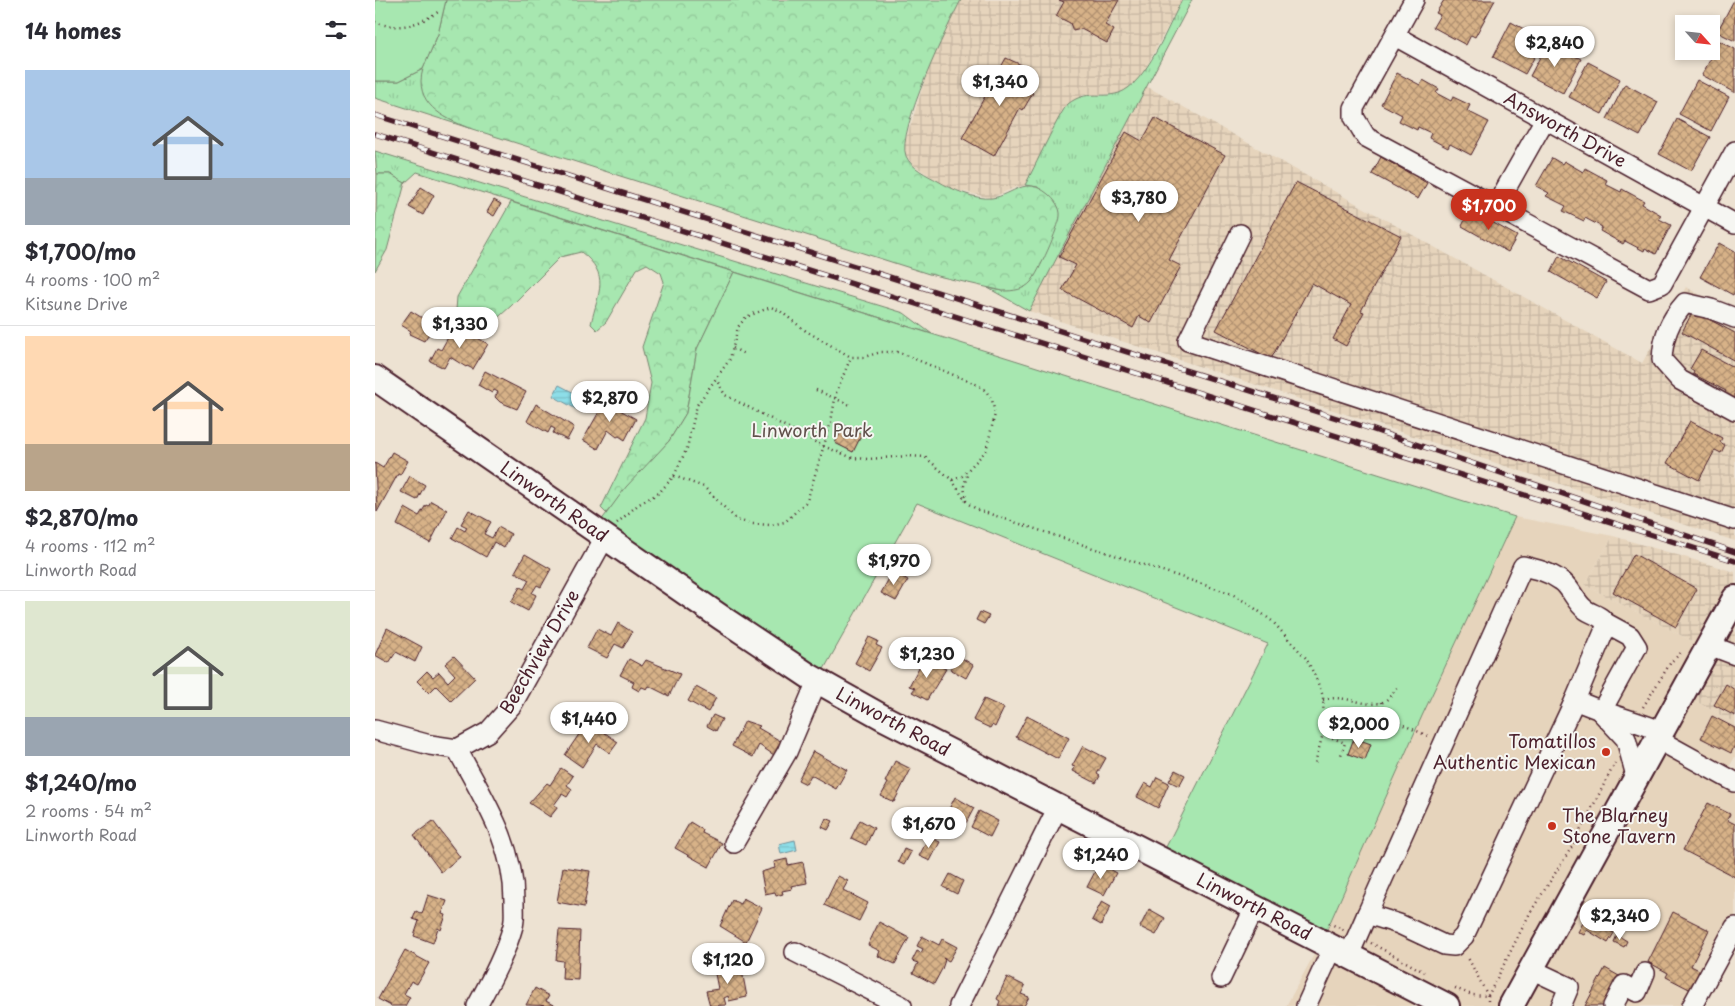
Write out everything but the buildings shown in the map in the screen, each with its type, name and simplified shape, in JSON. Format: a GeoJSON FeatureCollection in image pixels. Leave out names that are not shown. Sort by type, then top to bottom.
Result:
{"type":"FeatureCollection","features":[{"type":"Feature","properties":{"kind":"main road","name":"Linworth Road"},"geometry":{"type":"LineString","coordinates":[[375,378],[817,681],[1255,907],[1347,946],[1447,995]]}},
{"type":"Feature","properties":{"kind":"main road"},"geometry":{"type":"LineString","coordinates":[[1511,1006],[1659,735],[1699,646],[1735,598]]}},
{"type":"Feature","properties":{"kind":"street"},"geometry":{"type":"LineString","coordinates":[[1414,0],[1355,108],[1354,117],[1366,137],[1649,289],[1662,284],[1704,207],[1732,163]]}},
{"type":"Feature","properties":{"kind":"street","name":"Answorth Drive"},"geometry":{"type":"LineString","coordinates":[[1395,36],[1735,224]]}},
{"type":"Feature","properties":{"kind":"street"},"geometry":{"type":"LineString","coordinates":[[1496,206],[1545,119]]}},
{"type":"Feature","properties":{"kind":"street"},"geometry":{"type":"LineString","coordinates":[[1240,234],[1188,341],[1735,520]]}},
{"type":"Feature","properties":{"kind":"street"},"geometry":{"type":"LineString","coordinates":[[1735,318],[1711,309],[1685,304],[1674,316],[1663,340],[1662,360],[1680,380],[1735,410]]}},
{"type":"Feature","properties":{"kind":"street","name":"Beechview Drive"},"geometry":{"type":"LineString","coordinates":[[457,748],[489,732],[513,705],[605,537]]}},
{"type":"Feature","properties":{"kind":"street"},"geometry":{"type":"LineString","coordinates":[[1306,1006],[1367,914],[1523,566],[1542,570],[1562,580],[1585,609],[1631,636],[1637,647],[1601,712]]}},
{"type":"Feature","properties":{"kind":"street"},"geometry":{"type":"LineString","coordinates":[[1367,914],[1399,924],[1443,945],[1454,946],[1464,936],[1575,700],[1606,623]]}},
{"type":"Feature","properties":{"kind":"street"},"geometry":{"type":"LineString","coordinates":[[1699,646],[1735,656]]}},
{"type":"Feature","properties":{"kind":"street"},"geometry":{"type":"LineString","coordinates":[[734,843],[787,752],[817,681]]}},
{"type":"Feature","properties":{"kind":"street"},"geometry":{"type":"LineString","coordinates":[[1575,700],[1601,712],[1635,721],[1735,782]]}},
{"type":"Feature","properties":{"kind":"street"},"geometry":{"type":"LineString","coordinates":[[1601,712],[1626,740],[1636,776]]}},
{"type":"Feature","properties":{"kind":"street"},"geometry":{"type":"LineString","coordinates":[[375,730],[431,745],[457,748],[491,810],[507,848],[515,883],[514,924],[500,963],[477,1006]]}},
{"type":"Feature","properties":{"kind":"street"},"geometry":{"type":"LineString","coordinates":[[959,1006],[1058,807]]}},
{"type":"Feature","properties":{"kind":"street"},"geometry":{"type":"LineString","coordinates":[[1221,978],[1255,907]]}},
{"type":"Feature","properties":{"kind":"street"},"geometry":{"type":"LineString","coordinates":[[1692,1006],[1729,952],[1735,927]]}},
{"type":"Feature","properties":{"kind":"street"},"geometry":{"type":"LineString","coordinates":[[795,952],[902,1006]]}},
{"type":"Feature","properties":{"kind":"street"},"geometry":{"type":"LineString","coordinates":[[1531,969],[1569,987],[1561,1006]]}},
{"type":"Feature","properties":{"kind":"street"},"geometry":{"type":"LineString","coordinates":[[1613,1006],[1624,985],[1637,992],[1645,973]]}},
{"type":"Feature","properties":{"kind":"path"},"geometry":{"type":"LineString","coordinates":[[375,22],[388,27],[405,26],[422,22],[438,12]]}},
{"type":"Feature","properties":{"kind":"path"},"geometry":{"type":"LineString","coordinates":[[605,537],[623,517],[659,493],[674,476],[687,448],[697,404],[730,359],[738,327],[746,316],[771,307],[851,357],[864,357],[881,352],[898,352],[978,385],[986,391],[992,400],[995,414],[986,451],[962,476],[952,480]]}},
{"type":"Feature","properties":{"kind":"path"},"geometry":{"type":"LineString","coordinates":[[733,348],[746,355]]}},
{"type":"Feature","properties":{"kind":"path"},"geometry":{"type":"LineString","coordinates":[[674,476],[704,487],[737,520],[752,524],[771,525],[785,522],[807,501],[831,422],[835,398],[851,357]]}},
{"type":"Feature","properties":{"kind":"path"},"geometry":{"type":"LineString","coordinates":[[716,379],[725,395],[823,446],[853,458],[869,459],[907,456],[925,458],[952,480],[967,502],[978,510],[1232,594],[1272,621],[1306,658],[1323,700],[1323,734],[1315,763]]}},
{"type":"Feature","properties":{"kind":"path"},"geometry":{"type":"LineString","coordinates":[[817,390],[850,405]]}},
{"type":"Feature","properties":{"kind":"path"},"geometry":{"type":"LineString","coordinates":[[967,502],[964,486],[969,470]]}},
{"type":"Feature","properties":{"kind":"path"},"geometry":{"type":"LineString","coordinates":[[1635,721],[1671,662],[1699,646]]}},
{"type":"Feature","properties":{"kind":"path"},"geometry":{"type":"LineString","coordinates":[[1323,700],[1336,696],[1373,704],[1381,702],[1397,688]]}},
{"type":"Feature","properties":{"kind":"path"},"geometry":{"type":"LineString","coordinates":[[1381,702],[1384,714],[1397,722],[1444,742]]}},
{"type":"Feature","properties":{"kind":"path"},"geometry":{"type":"LineString","coordinates":[[1323,734],[1345,743],[1341,758]]}},
{"type":"Feature","properties":{"kind":"path"},"geometry":{"type":"LineString","coordinates":[[1487,996],[1531,913],[1573,846],[1626,740]]}},
{"type":"Feature","properties":{"kind":"path"},"geometry":{"type":"LineString","coordinates":[[1327,922],[1347,946],[1414,965],[1430,976]]}},
{"type":"Feature","properties":{"kind":"path"},"geometry":{"type":"LineString","coordinates":[[1464,953],[1487,996],[1488,1006]]}},
{"type":"Feature","properties":{"kind":"path"},"geometry":{"type":"LineString","coordinates":[[1447,995],[1487,996]]}},
{"type":"Feature","properties":{"kind":"shaded area"},"geometry":{"type":"Polygon","coordinates":[[[961,0],[1182,0],[1142,75],[1128,89],[1116,94],[1083,95],[1066,106],[1025,185],[991,198],[956,190],[941,183],[912,164],[906,155],[904,146],[933,54],[961,0]]]}},
{"type":"Feature","properties":{"kind":"shaded area"},"geometry":{"type":"Polygon","coordinates":[[[1146,86],[1642,363],[1686,287],[1735,315],[1735,541],[1029,311],[1146,86]]]}},
{"type":"Feature","properties":{"kind":"shaded area"},"geometry":{"type":"Polygon","coordinates":[[[1515,517],[1613,536],[1585,585],[1709,650],[1683,694],[1735,723],[1735,757],[1723,777],[1735,784],[1735,928],[1691,1006],[1286,1006],[1324,936],[1422,716],[1515,517]]]}},
{"type":"Feature","properties":{"kind":"shaded area"},"geometry":{"type":"Polygon","coordinates":[[[1613,536],[1735,572],[1735,723],[1683,694],[1709,650],[1585,585],[1613,536]]]}},
{"type":"Feature","properties":{"kind":"green space"},"geometry":{"type":"Polygon","coordinates":[[[375,0],[446,0],[438,34],[423,69],[399,81],[375,81],[375,0]]]}},
{"type":"Feature","properties":{"kind":"green space"},"geometry":{"type":"Polygon","coordinates":[[[446,0],[961,0],[935,54],[916,103],[905,143],[906,156],[915,168],[924,174],[971,196],[992,198],[1026,186],[1040,189],[1055,201],[1058,207],[1060,216],[1056,230],[1043,261],[1031,282],[1022,288],[1003,291],[929,274],[469,128],[449,119],[432,108],[422,91],[423,69],[438,34],[446,0]]]}},
{"type":"Feature","properties":{"kind":"green space"},"geometry":{"type":"Polygon","coordinates":[[[1182,0],[1192,0],[1029,311],[988,288],[1003,291],[1031,282],[1052,237],[1038,187],[1025,185],[1064,109],[1075,99],[1081,97],[1119,93],[1139,78],[1156,52],[1182,0]]]}},
{"type":"Feature","properties":{"kind":"green space"},"geometry":{"type":"Polygon","coordinates":[[[423,69],[422,81],[428,100],[441,114],[469,128],[375,98],[375,81],[399,81],[423,69]]]}},
{"type":"Feature","properties":{"kind":"green space"},"geometry":{"type":"Polygon","coordinates":[[[375,151],[904,313],[932,334],[417,172],[405,183],[390,174],[377,174],[375,151]]]}},
{"type":"Feature","properties":{"kind":"green space"},"geometry":{"type":"Polygon","coordinates":[[[377,174],[390,174],[405,183],[387,250],[375,271],[377,174]]]}},
{"type":"Feature","properties":{"kind":"green space"},"geometry":{"type":"Polygon","coordinates":[[[511,202],[734,272],[697,349],[686,413],[669,441],[606,513],[601,508],[645,418],[651,383],[642,347],[664,282],[661,273],[647,264],[637,269],[606,322],[597,330],[591,324],[599,293],[599,276],[590,260],[581,252],[560,257],[492,323],[475,320],[456,310],[457,297],[511,202]]]}},
{"type":"Feature","properties":{"kind":"green space","name":"Linworth Park"},"geometry":{"type":"Polygon","coordinates":[[[734,272],[1515,517],[1422,716],[1324,936],[1163,853],[1268,644],[917,503],[819,678],[598,525],[626,487],[669,441],[686,413],[697,349],[734,272]]]}},
{"type":"Feature","properties":{"kind":"water"},"geometry":{"type":"Polygon","coordinates":[[[559,385],[582,397],[580,407],[578,406],[576,409],[553,396],[559,385]]]}},
{"type":"Feature","properties":{"kind":"water"},"geometry":{"type":"Polygon","coordinates":[[[795,840],[797,850],[781,854],[779,844],[795,840]]]}},
{"type":"Feature","properties":{"kind":"railway"},"geometry":{"type":"LineString","coordinates":[[375,115],[1359,425],[1735,552]]}},
{"type":"Feature","properties":{"kind":"railway"},"geometry":{"type":"LineString","coordinates":[[375,134],[1735,561]]}},
{"type":"Feature","properties":{"kind":"place","name":"Tomatillos Authentic Mexican"},"geometry":{"type":"Point","coordinates":[1606,752]}},
{"type":"Feature","properties":{"kind":"place","name":"The Blarney Stone Tavern"},"geometry":{"type":"Point","coordinates":[1552,826]}}]}
